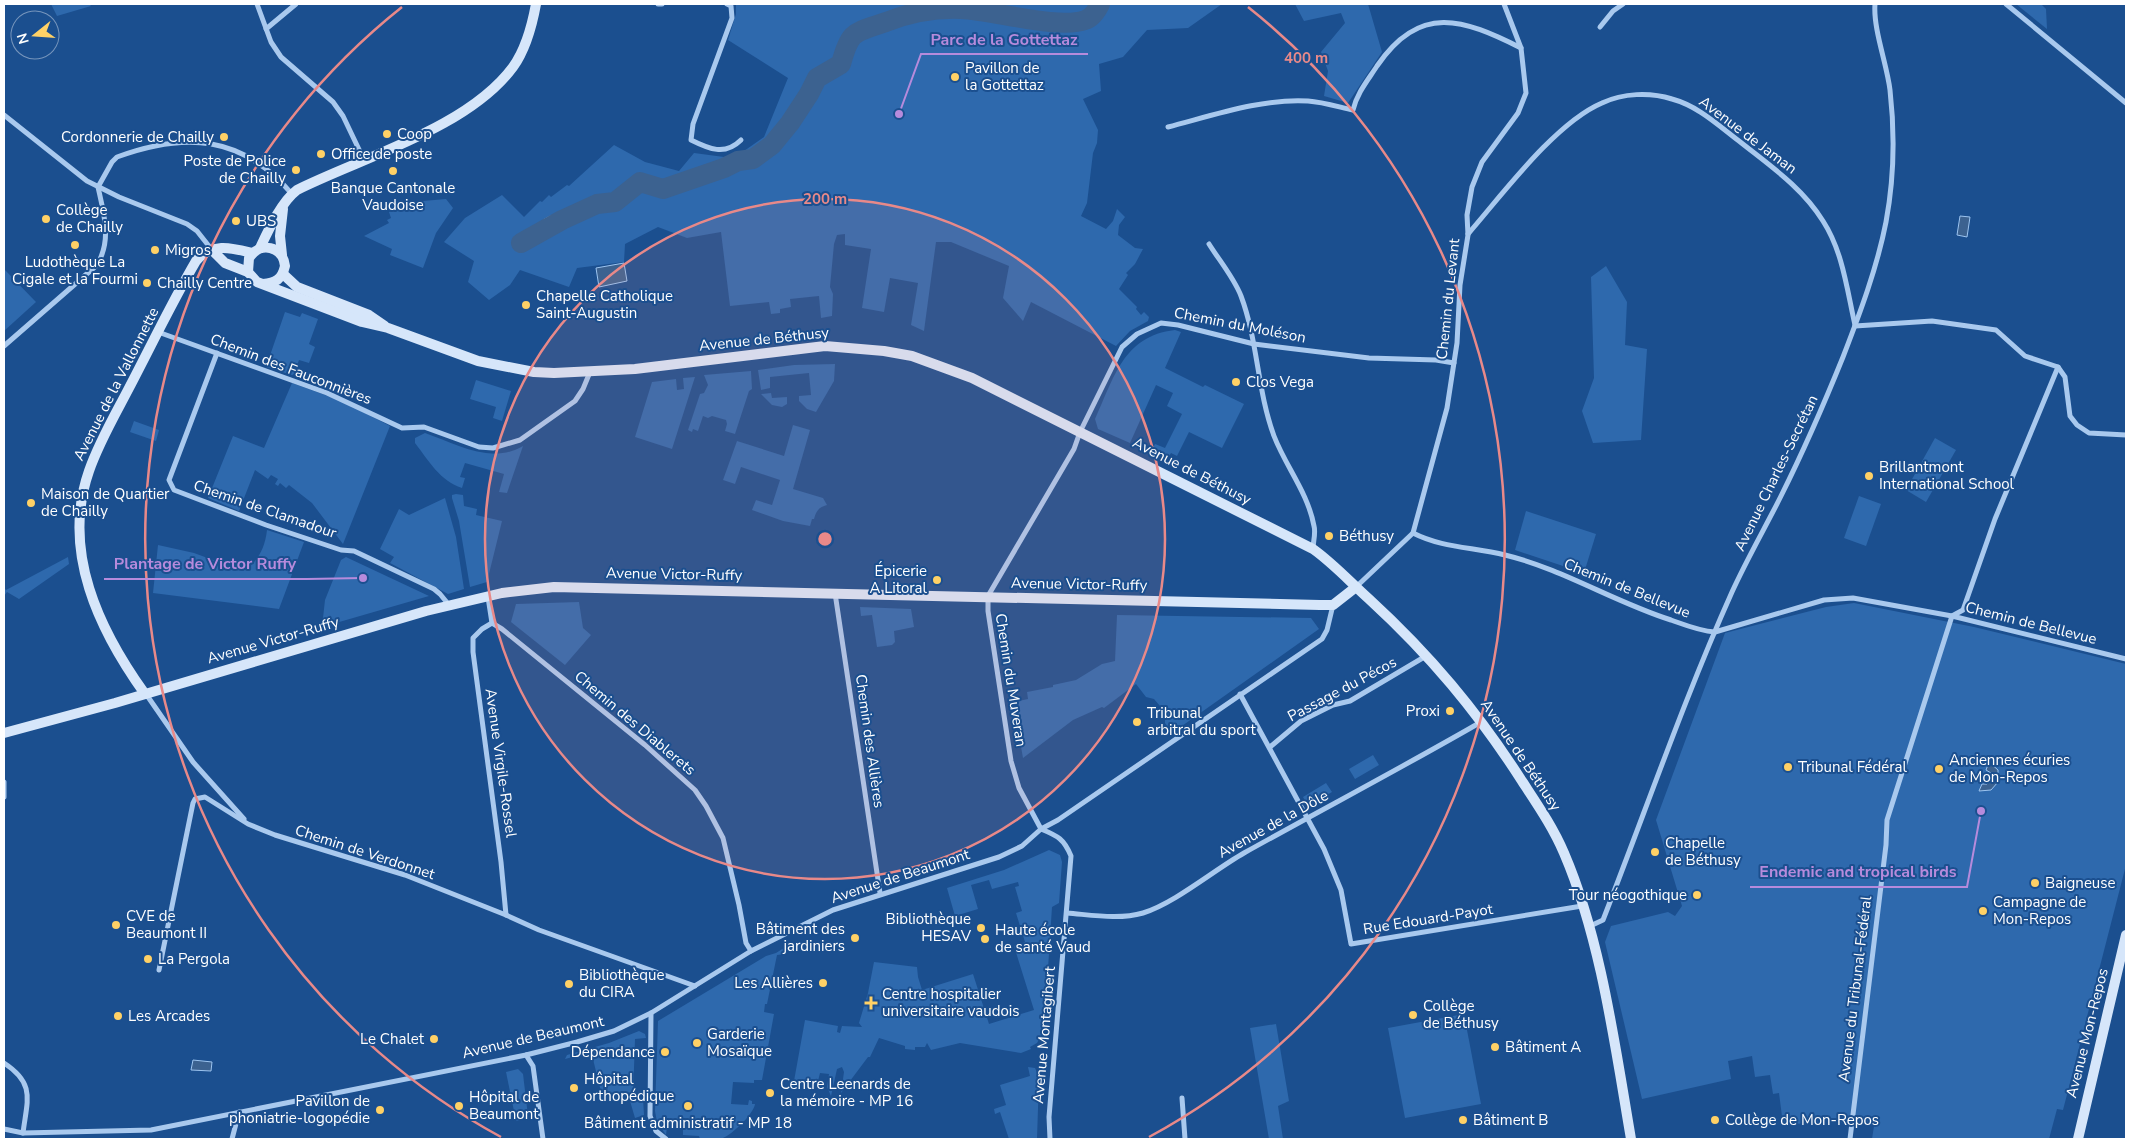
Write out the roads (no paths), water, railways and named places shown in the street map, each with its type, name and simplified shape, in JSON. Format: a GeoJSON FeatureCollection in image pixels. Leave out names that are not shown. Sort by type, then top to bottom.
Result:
{"type":"FeatureCollection","features":[{"type":"Feature","properties":{"kind":"street"},"geometry":{"type":"LineString","coordinates":[[258,4],[266,29],[281,57],[302,78],[333,102],[344,116],[364,160]]}},
{"type":"Feature","properties":{"kind":"street"},"geometry":{"type":"LineString","coordinates":[[266,29],[296,4]]}},
{"type":"Feature","properties":{"kind":"street"},"geometry":{"type":"LineString","coordinates":[[248,272],[249,258],[256,251],[292,194],[396,147],[454,118],[493,88],[513,67],[528,38],[536,4]]}},
{"type":"Feature","properties":{"kind":"street"},"geometry":{"type":"LineString","coordinates":[[727,4],[731,6],[732,18],[693,124],[691,140],[710,149],[723,151],[734,148],[741,140]]}},
{"type":"Feature","properties":{"kind":"street","name":"Chemin du Levant"},"geometry":{"type":"LineString","coordinates":[[1356,587],[1412,534],[1447,408],[1454,363],[1460,285],[1468,235],[1467,215],[1475,176],[1482,162],[1518,113],[1526,93],[1521,48],[1504,4]]}},
{"type":"Feature","properties":{"kind":"street"},"geometry":{"type":"LineString","coordinates":[[1600,27],[1613,10],[1623,4]]}},
{"type":"Feature","properties":{"kind":"street"},"geometry":{"type":"LineString","coordinates":[[2006,4],[2126,103]]}},
{"type":"Feature","properties":{"kind":"street","name":"Avenue Charles-Secrétan"},"geometry":{"type":"LineString","coordinates":[[1588,927],[1603,920],[1715,632],[1733,590],[1822,411],[1855,326],[1874,270],[1890,193],[1893,147],[1890,90],[1874,5]]}},
{"type":"Feature","properties":{"kind":"street"},"geometry":{"type":"LineString","coordinates":[[1168,127],[1243,109],[1282,102],[1308,101],[1354,110],[1356,98],[1382,59],[1402,37],[1427,25],[1453,22],[1476,27],[1521,48]]}},
{"type":"Feature","properties":{"kind":"street","name":"Avenue de Jaman"},"geometry":{"type":"LineString","coordinates":[[1468,235],[1531,162],[1560,132],[1584,113],[1601,103],[1622,97],[1642,94],[1672,98],[1694,108],[1714,122],[1786,178],[1805,197],[1823,221],[1841,261],[1855,326]]}},
{"type":"Feature","properties":{"kind":"street"},"geometry":{"type":"LineString","coordinates":[[4,115],[77,174],[98,187],[186,224],[197,231],[212,250],[228,247],[256,251],[270,247],[282,255]]}},
{"type":"Feature","properties":{"kind":"street"},"geometry":{"type":"LineString","coordinates":[[4,346],[97,265],[100,260],[106,244],[106,229],[98,187],[112,162],[117,157],[162,144],[212,143],[259,164],[292,194]]}},
{"type":"Feature","properties":{"kind":"street"},"geometry":{"type":"LineString","coordinates":[[263,284],[272,284],[283,274],[285,266],[280,236],[283,208]]}},
{"type":"Feature","properties":{"kind":"street"},"geometry":{"type":"LineString","coordinates":[[1209,244],[1240,294],[1254,344],[1260,388],[1275,438],[1298,480],[1315,528],[1313,549]]}},
{"type":"Feature","properties":{"kind":"street","name":"Avenue de Béthusy"},"geometry":{"type":"LineString","coordinates":[[212,250],[224,263],[248,272],[252,278],[263,284],[362,322],[388,328],[481,362],[534,372],[590,372],[635,369],[825,346],[884,351],[926,360],[972,378],[1313,549],[1334,564],[1427,656],[1482,721],[1548,822],[1564,853],[1582,906],[1606,994],[1631,1139]]}},
{"type":"Feature","properties":{"kind":"street","name":"Avenue de la Vallonnette"},"geometry":{"type":"LineString","coordinates":[[212,250],[205,252],[196,261],[94,457],[85,485],[80,526],[84,571],[98,616],[112,642],[145,694],[193,762],[248,824]]}},
{"type":"Feature","properties":{"kind":"street","name":"Avenue de Béthusy"},"geometry":{"type":"LineString","coordinates":[[283,274],[296,287],[369,315],[388,328]]}},
{"type":"Feature","properties":{"kind":"street"},"geometry":{"type":"LineString","coordinates":[[1855,326],[1932,321],[1996,330],[2025,356],[2058,368],[2065,376],[2070,416],[2077,425],[2089,433],[2126,435]]}},
{"type":"Feature","properties":{"kind":"street","name":"Chemin du Moléson"},"geometry":{"type":"LineString","coordinates":[[1080,432],[1116,357],[1131,338],[1160,323],[1254,344],[1369,358],[1436,360],[1454,363]]}},
{"type":"Feature","properties":{"kind":"street","name":"Chemin des Fauconnières"},"geometry":{"type":"LineString","coordinates":[[158,332],[327,392],[402,428],[424,428],[483,447],[493,448],[520,440],[568,407],[575,401],[583,389],[590,372]]}},
{"type":"Feature","properties":{"kind":"street","name":"Chemin de Clamadour"},"geometry":{"type":"LineString","coordinates":[[217,353],[169,480],[174,490],[266,525],[341,550],[354,550],[434,589],[449,605]]}},
{"type":"Feature","properties":{"kind":"street","name":"Avenue du Tribunal-Fédéral"},"geometry":{"type":"LineString","coordinates":[[1850,1139],[1886,845],[1887,820],[1952,616],[1963,610],[1995,519],[2058,368]]}},
{"type":"Feature","properties":{"kind":"street","name":"Chemin du Muveran"},"geometry":{"type":"LineString","coordinates":[[1041,829],[1019,788],[1011,761],[988,611],[988,596],[1074,449],[1080,432]]}},
{"type":"Feature","properties":{"kind":"street","name":"Chemin de Bellevue"},"geometry":{"type":"LineString","coordinates":[[1412,534],[1437,543],[1505,555],[1569,576],[1652,614],[1704,631],[1715,632],[1824,600],[1853,598],[1952,616],[2126,659]]}},
{"type":"Feature","properties":{"kind":"street","name":"Avenue Victor-Ruffy"},"geometry":{"type":"LineString","coordinates":[[4,733],[449,605],[488,596],[554,587],[1333,605]]}},
{"type":"Feature","properties":{"kind":"street"},"geometry":{"type":"LineString","coordinates":[[1333,605],[1356,587]]}},
{"type":"Feature","properties":{"kind":"street","name":"Chemin des Allières"},"geometry":{"type":"LineString","coordinates":[[835,592],[880,894]]}},
{"type":"Feature","properties":{"kind":"street"},"geometry":{"type":"LineString","coordinates":[[488,596],[492,623]]}},
{"type":"Feature","properties":{"kind":"street","name":"Avenue de Beaumont"},"geometry":{"type":"LineString","coordinates":[[4,1129],[23,1133],[151,1130],[526,1055],[614,1031],[651,1013],[751,950],[833,910],[999,857],[1022,846],[1041,829],[1058,820],[1322,639],[1327,630],[1333,605]]}},
{"type":"Feature","properties":{"kind":"street","name":"Avenue Virgile-Rossel"},"geometry":{"type":"LineString","coordinates":[[492,623],[473,638],[473,652],[504,879],[506,915]]}},
{"type":"Feature","properties":{"kind":"street","name":"Chemin des Diablerets"},"geometry":{"type":"LineString","coordinates":[[492,623],[502,629],[645,745],[694,790],[706,806],[723,838],[746,943],[751,950]]}},
{"type":"Feature","properties":{"kind":"street","name":"Passage du Pécos"},"geometry":{"type":"LineString","coordinates":[[1270,747],[1301,721],[1333,705],[1350,701],[1427,656]]}},
{"type":"Feature","properties":{"kind":"street"},"geometry":{"type":"LineString","coordinates":[[1240,694],[1308,818]]}},
{"type":"Feature","properties":{"kind":"street","name":"Avenue de la Dôle"},"geometry":{"type":"LineString","coordinates":[[1067,913],[1114,916],[1145,912],[1174,897],[1243,854],[1482,721]]}},
{"type":"Feature","properties":{"kind":"street"},"geometry":{"type":"LineString","coordinates":[[4,782],[4,797]]}},
{"type":"Feature","properties":{"kind":"street","name":"Chemin de Verdonnet"},"geometry":{"type":"LineString","coordinates":[[159,970],[193,803],[195,799],[205,797],[248,824],[275,835],[405,875],[539,930],[695,986]]}},
{"type":"Feature","properties":{"kind":"street","name":"Rue Edouard-Payot"},"geometry":{"type":"LineString","coordinates":[[1308,818],[1341,890],[1351,944],[1582,906]]}},
{"type":"Feature","properties":{"kind":"street","name":"Avenue Montagibert"},"geometry":{"type":"LineString","coordinates":[[1041,829],[1065,842],[1071,856],[1049,1117],[1050,1139]]}},
{"type":"Feature","properties":{"kind":"street","name":"Avenue Mon-Repos"},"geometry":{"type":"LineString","coordinates":[[2078,1139],[2126,935]]}},
{"type":"Feature","properties":{"kind":"street"},"geometry":{"type":"LineString","coordinates":[[651,1013],[650,1116],[656,1131],[666,1139]]}},
{"type":"Feature","properties":{"kind":"street"},"geometry":{"type":"LineString","coordinates":[[526,1055],[533,1066],[543,1139]]}},
{"type":"Feature","properties":{"kind":"street"},"geometry":{"type":"LineString","coordinates":[[4,1063],[18,1072],[26,1085],[28,1096],[23,1133]]}},
{"type":"Feature","properties":{"kind":"street"},"geometry":{"type":"LineString","coordinates":[[1182,1098],[1185,1139]]}},
{"type":"Feature","properties":{"kind":"street"},"geometry":{"type":"LineString","coordinates":[[232,1139],[239,1112]]}},
{"type":"Feature","properties":{"kind":"waterway"},"geometry":{"type":"LineString","coordinates":[[521,243],[562,220],[597,204],[615,202],[640,182],[663,189],[724,168],[738,161],[753,159],[772,145],[790,123],[817,78],[841,64],[847,45],[855,34],[860,31],[913,14],[932,10],[952,9],[974,10],[1059,23],[1073,22],[1090,18],[1100,4]]}},
{"type":"Feature","properties":{"kind":"place","name":"Pavillon de la Gottettaz"},"geometry":{"type":"Point","coordinates":[955,77]}},
{"type":"Feature","properties":{"kind":"place","name":"Parc de la Gottettaz"},"geometry":{"type":"Point","coordinates":[899,114]}},
{"type":"Feature","properties":{"kind":"place","name":"Coop"},"geometry":{"type":"Point","coordinates":[387,134]}},
{"type":"Feature","properties":{"kind":"place","name":"Cordonnerie de Chailly"},"geometry":{"type":"Point","coordinates":[224,137]}},
{"type":"Feature","properties":{"kind":"place","name":"Office de poste"},"geometry":{"type":"Point","coordinates":[321,154]}},
{"type":"Feature","properties":{"kind":"place","name":"Poste de Police de Chailly"},"geometry":{"type":"Point","coordinates":[296,170]}},
{"type":"Feature","properties":{"kind":"place","name":"Banque Cantonale Vaudoise"},"geometry":{"type":"Point","coordinates":[393,171]}},
{"type":"Feature","properties":{"kind":"place","name":"Collège de Chailly"},"geometry":{"type":"Point","coordinates":[46,219]}},
{"type":"Feature","properties":{"kind":"place","name":"UBS"},"geometry":{"type":"Point","coordinates":[236,221]}},
{"type":"Feature","properties":{"kind":"place","name":"Ludothèque La Cigale et la Fourmi"},"geometry":{"type":"Point","coordinates":[75,245]}},
{"type":"Feature","properties":{"kind":"place","name":"Migros"},"geometry":{"type":"Point","coordinates":[155,250]}},
{"type":"Feature","properties":{"kind":"place","name":"Chailly Centre"},"geometry":{"type":"Point","coordinates":[147,283]}},
{"type":"Feature","properties":{"kind":"place","name":"Chapelle Catholique Saint-Augustin"},"geometry":{"type":"Point","coordinates":[526,305]}},
{"type":"Feature","properties":{"kind":"place","name":"Clos Vega"},"geometry":{"type":"Point","coordinates":[1236,382]}},
{"type":"Feature","properties":{"kind":"place","name":"Brillantmont International School"},"geometry":{"type":"Point","coordinates":[1869,476]}},
{"type":"Feature","properties":{"kind":"place","name":"Maison de Quartier de Chailly"},"geometry":{"type":"Point","coordinates":[31,503]}},
{"type":"Feature","properties":{"kind":"place","name":"Béthusy"},"geometry":{"type":"Point","coordinates":[1329,536]}},
{"type":"Feature","properties":{"kind":"place","name":"Plantage de Victor Ruffy"},"geometry":{"type":"Point","coordinates":[363,578]}},
{"type":"Feature","properties":{"kind":"place","name":"Épicerie A Litoral"},"geometry":{"type":"Point","coordinates":[937,580]}},
{"type":"Feature","properties":{"kind":"place","name":"Proxi"},"geometry":{"type":"Point","coordinates":[1450,711]}},
{"type":"Feature","properties":{"kind":"place","name":"Tribunal arbitral du sport"},"geometry":{"type":"Point","coordinates":[1137,722]}},
{"type":"Feature","properties":{"kind":"place","name":"Tribunal Fédéral"},"geometry":{"type":"Point","coordinates":[1788,767]}},
{"type":"Feature","properties":{"kind":"place","name":"Anciennes écuries de Mon-Repos"},"geometry":{"type":"Point","coordinates":[1939,769]}},
{"type":"Feature","properties":{"kind":"place","name":"Endemic and tropical birds"},"geometry":{"type":"Point","coordinates":[1981,811]}},
{"type":"Feature","properties":{"kind":"place","name":"Chapelle de Béthusy"},"geometry":{"type":"Point","coordinates":[1655,852]}},
{"type":"Feature","properties":{"kind":"place","name":"Baigneuse"},"geometry":{"type":"Point","coordinates":[2035,883]}},
{"type":"Feature","properties":{"kind":"place","name":"Tour néogothique"},"geometry":{"type":"Point","coordinates":[1697,895]}},
{"type":"Feature","properties":{"kind":"place","name":"Campagne de Mon-Repos"},"geometry":{"type":"Point","coordinates":[1983,911]}},
{"type":"Feature","properties":{"kind":"place","name":"CVE de Beaumont II"},"geometry":{"type":"Point","coordinates":[116,925]}},
{"type":"Feature","properties":{"kind":"place","name":"Bibliothèque HESAV"},"geometry":{"type":"Point","coordinates":[981,928]}},
{"type":"Feature","properties":{"kind":"place","name":"Bâtiment des jardiniers"},"geometry":{"type":"Point","coordinates":[855,938]}},
{"type":"Feature","properties":{"kind":"place","name":"Haute école de santé Vaud"},"geometry":{"type":"Point","coordinates":[985,939]}},
{"type":"Feature","properties":{"kind":"place","name":"La Pergola"},"geometry":{"type":"Point","coordinates":[148,959]}},
{"type":"Feature","properties":{"kind":"place","name":"Les Allières"},"geometry":{"type":"Point","coordinates":[823,983]}},
{"type":"Feature","properties":{"kind":"place","name":"Bibliothèque du CIRA"},"geometry":{"type":"Point","coordinates":[569,984]}},
{"type":"Feature","properties":{"kind":"place","name":"Centre hospitalier universitaire vaudois"},"geometry":{"type":"Point","coordinates":[871,1003]}},
{"type":"Feature","properties":{"kind":"place","name":"Collège de Béthusy"},"geometry":{"type":"Point","coordinates":[1413,1015]}},
{"type":"Feature","properties":{"kind":"place","name":"Les Arcades"},"geometry":{"type":"Point","coordinates":[118,1016]}},
{"type":"Feature","properties":{"kind":"place","name":"Le Chalet"},"geometry":{"type":"Point","coordinates":[434,1039]}},
{"type":"Feature","properties":{"kind":"place","name":"Garderie Mosaïque"},"geometry":{"type":"Point","coordinates":[697,1043]}},
{"type":"Feature","properties":{"kind":"place","name":"Bâtiment A"},"geometry":{"type":"Point","coordinates":[1495,1047]}},
{"type":"Feature","properties":{"kind":"place","name":"Dépendance"},"geometry":{"type":"Point","coordinates":[665,1052]}},
{"type":"Feature","properties":{"kind":"place","name":"Hôpital orthopédique"},"geometry":{"type":"Point","coordinates":[574,1088]}},
{"type":"Feature","properties":{"kind":"place","name":"Centre Leenards de la mémoire - MP 16"},"geometry":{"type":"Point","coordinates":[770,1093]}},
{"type":"Feature","properties":{"kind":"place","name":"Hôpital de Beaumont"},"geometry":{"type":"Point","coordinates":[459,1106]}},
{"type":"Feature","properties":{"kind":"place","name":"Bâtiment administratif - MP 18"},"geometry":{"type":"Point","coordinates":[688,1106]}},
{"type":"Feature","properties":{"kind":"place","name":"Pavillon de phoniatrie-logopédie"},"geometry":{"type":"Point","coordinates":[380,1110]}},
{"type":"Feature","properties":{"kind":"place","name":"Bâtiment B"},"geometry":{"type":"Point","coordinates":[1463,1120]}},
{"type":"Feature","properties":{"kind":"place","name":"Collège de Mon-Repos"},"geometry":{"type":"Point","coordinates":[1715,1120]}}]}
